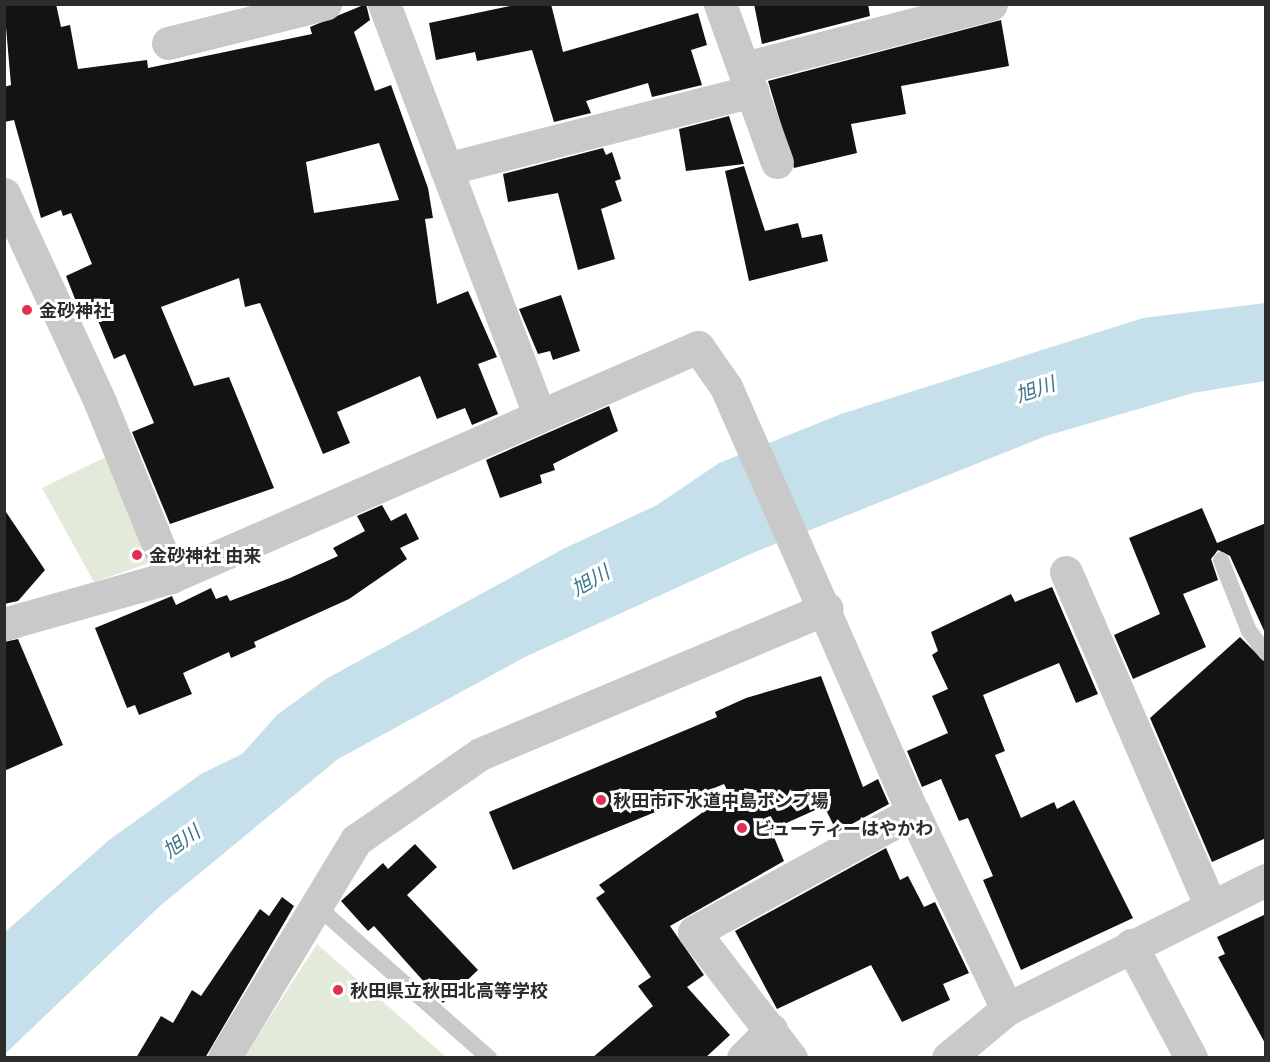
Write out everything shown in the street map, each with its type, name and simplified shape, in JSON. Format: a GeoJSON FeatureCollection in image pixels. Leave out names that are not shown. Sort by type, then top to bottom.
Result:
{"type":"FeatureCollection","features":[{"type":"Feature","properties":{"kind":"street"},"geometry":{"type":"LineString","coordinates":[[168,43],[325,4]]}},
{"type":"Feature","properties":{"kind":"street"},"geometry":{"type":"LineString","coordinates":[[720,4],[777,162]]}},
{"type":"Feature","properties":{"kind":"street"},"geometry":{"type":"LineString","coordinates":[[446,169],[991,4]]}},
{"type":"Feature","properties":{"kind":"street"},"geometry":{"type":"LineString","coordinates":[[386,5],[539,415]]}},
{"type":"Feature","properties":{"kind":"street"},"geometry":{"type":"LineString","coordinates":[[4,194],[100,402],[171,577]]}},
{"type":"Feature","properties":{"kind":"street"},"geometry":{"type":"LineString","coordinates":[[4,624],[171,577],[698,347],[726,387],[807,560],[913,812],[1007,1010]]}},
{"type":"Feature","properties":{"kind":"street"},"geometry":{"type":"LineString","coordinates":[[1066,572],[1210,904]]}},
{"type":"Feature","properties":{"kind":"street"},"geometry":{"type":"LineString","coordinates":[[224,1058],[318,908],[356,840],[480,754],[827,608]]}},
{"type":"Feature","properties":{"kind":"street"},"geometry":{"type":"LineString","coordinates":[[791,1058],[694,932],[913,812]]}},
{"type":"Feature","properties":{"kind":"street"},"geometry":{"type":"LineString","coordinates":[[948,1058],[1007,1010],[1210,904],[1266,880]]}},
{"type":"Feature","properties":{"kind":"street"},"geometry":{"type":"LineString","coordinates":[[1131,945],[1191,1058]]}},
{"type":"Feature","properties":{"kind":"street"},"geometry":{"type":"LineString","coordinates":[[742,1058],[771,1030]]}},
{"type":"Feature","properties":{"kind":"lane"},"geometry":{"type":"LineString","coordinates":[[1221,560],[1249,631],[1266,653]]}},
{"type":"Feature","properties":{"kind":"lane"},"geometry":{"type":"LineString","coordinates":[[318,908],[489,1058]]}},
{"type":"Feature","properties":{"kind":"green space"},"geometry":{"type":"Polygon","coordinates":[[[114,453],[149,563],[94,582],[42,488],[114,453]]]}},
{"type":"Feature","properties":{"kind":"green space","name":"秋田県立秋田北高等学校"},"geometry":{"type":"Polygon","coordinates":[[[317,944],[446,1057],[244,1057],[317,944]]]}},
{"type":"Feature","properties":{"kind":"water","name":"旭川"},"geometry":{"type":"Polygon","coordinates":[[[1265,303],[1265,381],[1193,393],[1046,436],[755,552],[525,657],[338,759],[160,906],[5,1054],[4,933],[109,840],[201,774],[242,754],[277,715],[326,679],[563,549],[657,505],[719,463],[841,414],[1143,318],[1265,303]]]}},
{"type":"Feature","properties":{"kind":"building"},"geometry":{"type":"Polygon","coordinates":[[[4,4],[56,4],[61,27],[70,25],[78,69],[147,60],[148,68],[312,34],[310,27],[366,4],[370,20],[354,32],[375,91],[391,85],[428,188],[433,218],[425,219],[437,304],[468,291],[497,357],[478,364],[498,414],[472,425],[465,408],[437,419],[420,376],[337,412],[350,443],[323,454],[260,303],[245,307],[239,278],[161,307],[194,386],[229,377],[274,488],[170,524],[132,432],[154,423],[125,354],[114,359],[89,299],[77,304],[66,276],[92,264],[71,213],[63,216],[61,210],[41,218],[14,120],[4,122],[4,87],[11,85],[4,4]],[[379,143],[306,162],[314,213],[399,200],[379,143]]]}},
{"type":"Feature","properties":{"kind":"building"},"geometry":{"type":"Polygon","coordinates":[[[520,4],[551,4],[563,52],[698,13],[707,45],[691,50],[702,85],[652,97],[648,83],[586,101],[591,113],[554,122],[532,50],[477,61],[475,52],[436,60],[429,23],[520,4]]]}},
{"type":"Feature","properties":{"kind":"building"},"geometry":{"type":"Polygon","coordinates":[[[754,4],[868,4],[870,16],[762,44],[754,4]]]}},
{"type":"Feature","properties":{"kind":"building"},"geometry":{"type":"Polygon","coordinates":[[[1001,20],[1009,66],[901,86],[906,114],[851,124],[857,153],[794,168],[768,81],[1001,20]]]}},
{"type":"Feature","properties":{"kind":"building"},"geometry":{"type":"Polygon","coordinates":[[[729,116],[744,164],[686,171],[679,129],[729,116]]]}},
{"type":"Feature","properties":{"kind":"building"},"geometry":{"type":"Polygon","coordinates":[[[603,148],[606,155],[612,152],[621,179],[615,181],[622,201],[601,209],[615,259],[578,270],[558,193],[508,202],[503,174],[603,148]]]}},
{"type":"Feature","properties":{"kind":"building"},"geometry":{"type":"Polygon","coordinates":[[[744,166],[765,231],[798,223],[802,238],[822,234],[828,261],[749,281],[725,171],[744,166]]]}},
{"type":"Feature","properties":{"kind":"building"},"geometry":{"type":"Polygon","coordinates":[[[561,295],[580,351],[553,360],[550,351],[538,354],[519,309],[561,295]]]}},
{"type":"Feature","properties":{"kind":"building"},"geometry":{"type":"Polygon","coordinates":[[[609,406],[618,431],[553,464],[555,470],[540,475],[542,483],[500,498],[486,460],[609,406]]]}},
{"type":"Feature","properties":{"kind":"building"},"geometry":{"type":"Polygon","coordinates":[[[382,505],[391,521],[406,513],[419,539],[400,548],[407,559],[349,599],[254,642],[256,647],[231,658],[229,652],[183,673],[192,694],[139,715],[135,705],[127,708],[95,628],[172,596],[176,605],[211,588],[216,599],[227,595],[230,601],[290,578],[338,556],[333,548],[365,531],[357,516],[382,505]]]}},
{"type":"Feature","properties":{"kind":"building"},"geometry":{"type":"Polygon","coordinates":[[[1202,508],[1217,543],[1266,523],[1266,635],[1230,556],[1218,550],[1211,559],[1218,580],[1183,594],[1206,647],[1133,679],[1114,635],[1160,614],[1129,538],[1202,508]]]}},
{"type":"Feature","properties":{"kind":"building"},"geometry":{"type":"Polygon","coordinates":[[[4,509],[45,570],[18,601],[4,604],[4,509]]]}},
{"type":"Feature","properties":{"kind":"building"},"geometry":{"type":"Polygon","coordinates":[[[1052,587],[1098,694],[1076,703],[1059,663],[983,695],[1005,751],[995,755],[1021,818],[1054,802],[1057,809],[1074,800],[1133,918],[1021,970],[983,880],[993,876],[968,818],[959,821],[941,779],[922,787],[907,751],[948,733],[932,696],[948,689],[932,655],[938,651],[931,632],[1011,594],[1015,602],[1052,587]]]}},
{"type":"Feature","properties":{"kind":"building"},"geometry":{"type":"Polygon","coordinates":[[[1240,637],[1266,663],[1266,838],[1212,862],[1150,718],[1240,637]]]}},
{"type":"Feature","properties":{"kind":"building"},"geometry":{"type":"Polygon","coordinates":[[[18,639],[63,745],[4,771],[4,642],[18,639]]]}},
{"type":"Feature","properties":{"kind":"building"},"geometry":{"type":"Polygon","coordinates":[[[821,676],[863,787],[878,779],[889,804],[837,832],[824,806],[771,830],[784,861],[670,926],[704,975],[687,987],[730,1035],[705,1058],[592,1058],[653,1006],[638,986],[651,977],[596,898],[605,892],[599,885],[729,794],[724,784],[513,870],[489,812],[717,717],[715,712],[746,698],[821,676]]]}},
{"type":"Feature","properties":{"kind":"building"},"geometry":{"type":"Polygon","coordinates":[[[415,844],[437,867],[407,895],[478,970],[443,1003],[374,926],[368,931],[341,901],[383,863],[388,869],[415,844]]]}},
{"type":"Feature","properties":{"kind":"building"},"geometry":{"type":"Polygon","coordinates":[[[886,848],[900,880],[908,876],[924,907],[935,902],[969,973],[943,984],[950,1000],[902,1022],[871,965],[777,1009],[735,931],[886,848]]]}},
{"type":"Feature","properties":{"kind":"building"},"geometry":{"type":"Polygon","coordinates":[[[282,897],[294,906],[205,1058],[136,1058],[161,1016],[173,1023],[192,990],[201,996],[260,909],[269,916],[282,897]]]}},
{"type":"Feature","properties":{"kind":"building"},"geometry":{"type":"Polygon","coordinates":[[[1266,914],[1266,1045],[1218,957],[1225,954],[1217,937],[1266,914]]]}},
{"type":"Feature","properties":{"kind":"place","name":"金砂神社"},"geometry":{"type":"Point","coordinates":[27,310]}},
{"type":"Feature","properties":{"kind":"place","name":"金砂神社 由来"},"geometry":{"type":"Point","coordinates":[137,555]}},
{"type":"Feature","properties":{"kind":"place","name":"秋田市下水道中島ポンプ場"},"geometry":{"type":"Point","coordinates":[601,800]}},
{"type":"Feature","properties":{"kind":"place","name":"ビューティーはやかわ"},"geometry":{"type":"Point","coordinates":[742,828]}},
{"type":"Feature","properties":{"kind":"place","name":"秋田県立秋田北高等学校"},"geometry":{"type":"Point","coordinates":[338,990]}}]}
